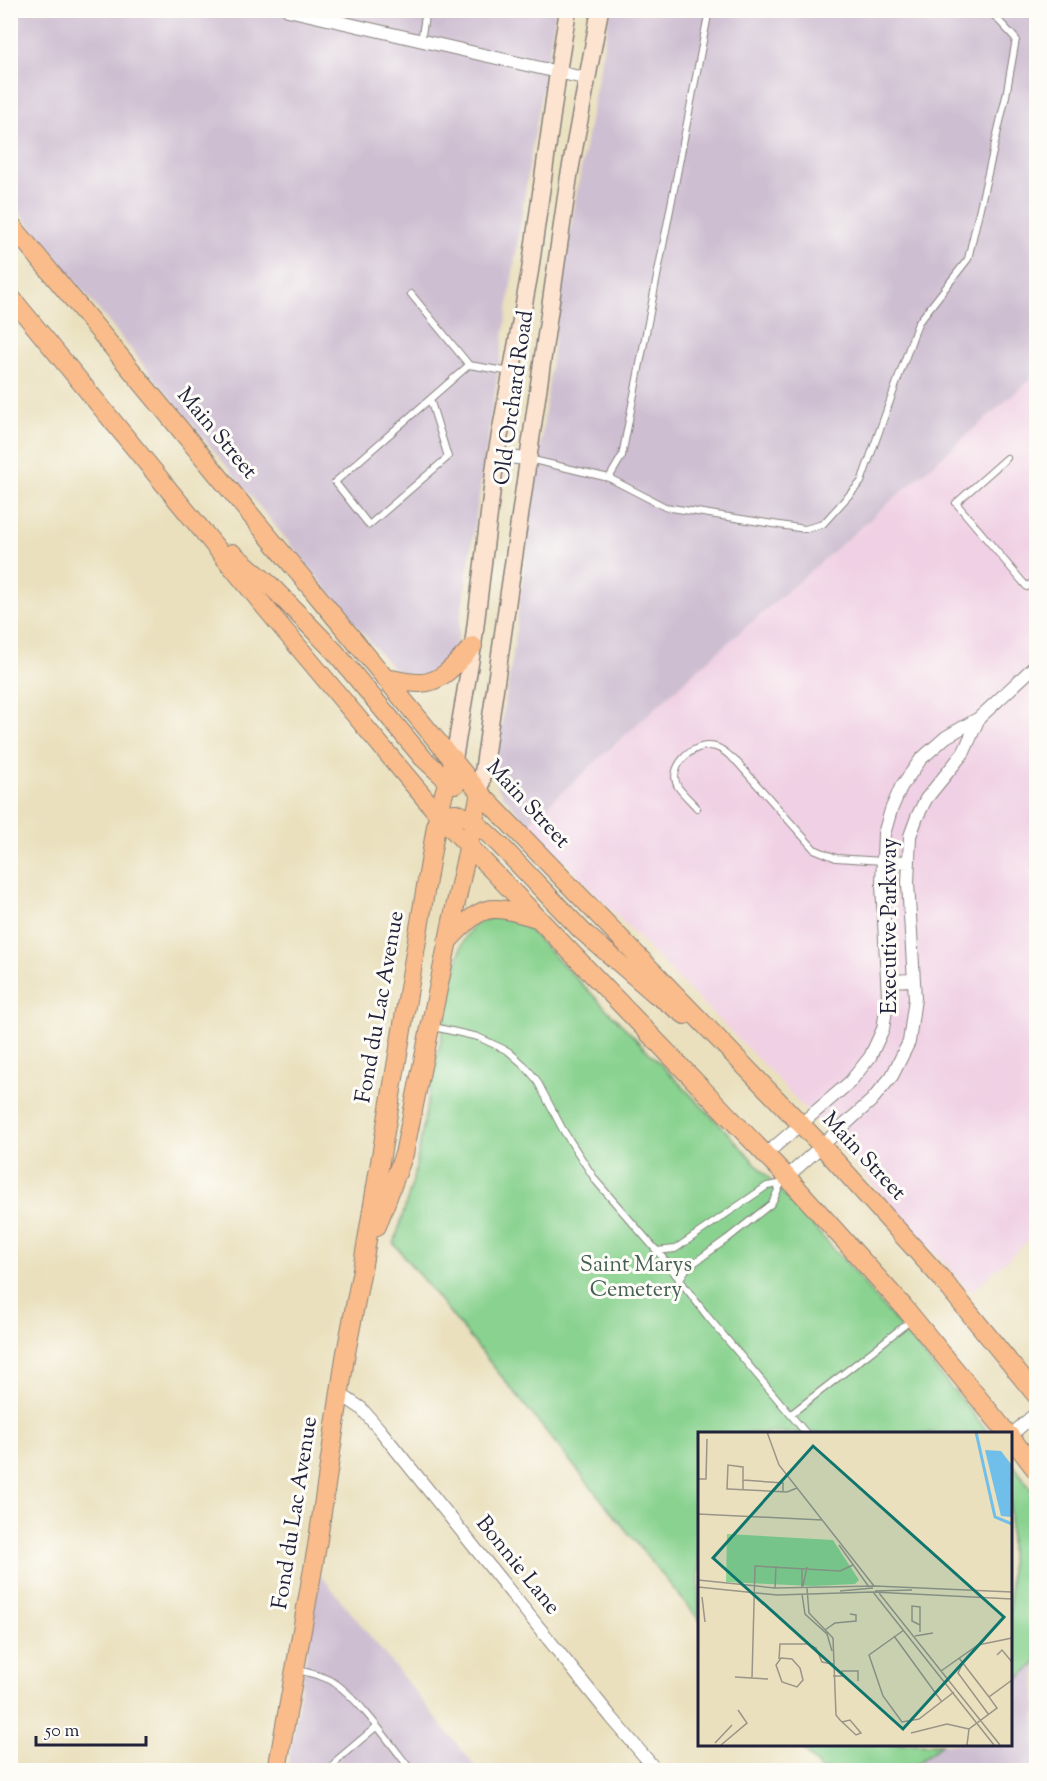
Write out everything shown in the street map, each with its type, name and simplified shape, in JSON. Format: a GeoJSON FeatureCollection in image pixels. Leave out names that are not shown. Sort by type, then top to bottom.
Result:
{"type":"FeatureCollection","features":[{"type":"Feature","properties":{"kind":"main road","name":"Main Street"},"geometry":{"type":"LineString","coordinates":[[10,223],[480,793],[822,1146],[941,1278],[1036,1395]]}},
{"type":"Feature","properties":{"kind":"main road"},"geometry":{"type":"LineString","coordinates":[[10,296],[438,814],[766,1154],[783,1181],[913,1318],[1006,1432]]}},
{"type":"Feature","properties":{"kind":"main road"},"geometry":{"type":"LineString","coordinates":[[199,526],[270,585],[336,653],[423,758],[448,781],[480,793]]}},
{"type":"Feature","properties":{"kind":"main road"},"geometry":{"type":"LineString","coordinates":[[386,678],[420,683],[429,682],[441,677],[474,646]]}},
{"type":"Feature","properties":{"kind":"main road","name":"Fond du Lac Avenue"},"geometry":{"type":"LineString","coordinates":[[277,1770],[317,1546],[345,1358],[363,1264],[438,814],[454,759]]}},
{"type":"Feature","properties":{"kind":"main road","name":"Fond du Lac Avenue"},"geometry":{"type":"LineString","coordinates":[[363,1264],[404,1154],[480,793]]}},
{"type":"Feature","properties":{"kind":"main road"},"geometry":{"type":"LineString","coordinates":[[438,814],[456,813],[474,820],[582,931],[654,993],[721,1040]]}},
{"type":"Feature","properties":{"kind":"main road"},"geometry":{"type":"LineString","coordinates":[[447,942],[478,912],[504,908],[539,918]]}},
{"type":"Feature","properties":{"kind":"main road"},"geometry":{"type":"LineString","coordinates":[[1011,1439],[1036,1470]]}},
{"type":"Feature","properties":{"kind":"street"},"geometry":{"type":"LineString","coordinates":[[288,10],[588,79]]}},
{"type":"Feature","properties":{"kind":"street","name":"Old Orchard Road"},"geometry":{"type":"LineString","coordinates":[[454,759],[474,646],[496,456],[530,270],[568,10]]}},
{"type":"Feature","properties":{"kind":"street","name":"Old Orchard Road"},"geometry":{"type":"LineString","coordinates":[[480,793],[569,176],[600,10]]}},
{"type":"Feature","properties":{"kind":"street"},"geometry":{"type":"LineString","coordinates":[[496,456],[528,459]]}},
{"type":"Feature","properties":{"kind":"street","name":"Executive Parkway"},"geometry":{"type":"LineString","coordinates":[[766,1154],[850,1082],[870,1057],[883,1029],[888,997],[882,884],[884,834],[900,787],[921,759],[946,737],[979,718],[1036,667]]}},
{"type":"Feature","properties":{"kind":"street","name":"Executive Parkway"},"geometry":{"type":"LineString","coordinates":[[783,1181],[871,1101],[892,1076],[909,1042],[915,998],[908,883],[910,836],[916,817],[926,799],[964,752],[979,718]]}},
{"type":"Feature","properties":{"kind":"street"},"geometry":{"type":"LineString","coordinates":[[883,861],[909,862]]}},
{"type":"Feature","properties":{"kind":"street"},"geometry":{"type":"LineString","coordinates":[[887,981],[914,980]]}},
{"type":"Feature","properties":{"kind":"street","name":"Bonnie Lane"},"geometry":{"type":"LineString","coordinates":[[340,1394],[361,1408],[380,1430],[656,1770]]}},
{"type":"Feature","properties":{"kind":"street"},"geometry":{"type":"LineString","coordinates":[[1011,1434],[1036,1413]]}},
{"type":"Feature","properties":{"kind":"lane"},"geometry":{"type":"LineString","coordinates":[[421,41],[426,10]]}},
{"type":"Feature","properties":{"kind":"lane"},"geometry":{"type":"LineString","coordinates":[[609,478],[622,456],[709,10]]}},
{"type":"Feature","properties":{"kind":"lane"},"geometry":{"type":"LineString","coordinates":[[528,459],[609,478],[665,507],[805,529],[823,524],[861,482],[918,323],[968,259],[1006,96],[1016,39],[989,10]]}},
{"type":"Feature","properties":{"kind":"lane"},"geometry":{"type":"LineString","coordinates":[[411,294],[469,365],[512,372]]}},
{"type":"Feature","properties":{"kind":"lane"},"geometry":{"type":"LineString","coordinates":[[430,399],[448,457],[369,525],[335,482],[430,399],[469,365]]}},
{"type":"Feature","properties":{"kind":"lane"},"geometry":{"type":"LineString","coordinates":[[1007,458],[956,503],[1027,587],[1036,579]]}},
{"type":"Feature","properties":{"kind":"lane"},"geometry":{"type":"LineString","coordinates":[[697,808],[677,786],[674,775],[676,768],[695,748],[708,746],[722,749],[737,762],[814,849],[836,858],[883,861]]}},
{"type":"Feature","properties":{"kind":"lane"},"geometry":{"type":"LineString","coordinates":[[1036,827],[1036,870]]}},
{"type":"Feature","properties":{"kind":"lane"},"geometry":{"type":"LineString","coordinates":[[430,1026],[478,1037],[508,1052],[524,1065],[536,1079],[596,1181],[657,1251],[708,1317],[805,1432]]}},
{"type":"Feature","properties":{"kind":"lane"},"geometry":{"type":"LineString","coordinates":[[657,1251],[675,1249],[767,1186],[783,1181]]}},
{"type":"Feature","properties":{"kind":"lane"},"geometry":{"type":"LineString","coordinates":[[680,1280],[687,1268],[771,1204],[783,1181]]}},
{"type":"Feature","properties":{"kind":"lane"},"geometry":{"type":"LineString","coordinates":[[791,1414],[913,1318]]}},
{"type":"Feature","properties":{"kind":"lane"},"geometry":{"type":"LineString","coordinates":[[295,1669],[331,1681],[358,1704],[411,1770]]}},
{"type":"Feature","properties":{"kind":"lane"},"geometry":{"type":"LineString","coordinates":[[335,1770],[334,1765],[338,1759],[376,1727]]}},
{"type":"Feature","properties":{"kind":"shaded area"},"geometry":{"type":"Polygon","coordinates":[[[10,11],[556,11],[530,160],[457,642],[452,656],[443,665],[423,676],[402,673],[390,666],[11,203],[10,11]]]}},
{"type":"Feature","properties":{"kind":"shaded area"},"geometry":{"type":"Polygon","coordinates":[[[610,11],[1036,11],[1036,375],[707,661],[528,823],[502,794],[495,783],[494,775],[512,660],[567,246],[610,11]]]}},
{"type":"Feature","properties":{"kind":"shaded area"},"geometry":{"type":"Polygon","coordinates":[[[1036,375],[1036,1234],[971,1292],[772,1073],[528,823],[707,661],[1036,375]]]}},
{"type":"Feature","properties":{"kind":"shaded area"},"geometry":{"type":"Polygon","coordinates":[[[320,1574],[478,1770],[287,1770],[320,1574]]]}},
{"type":"Feature","properties":{"kind":"shaded area"},"geometry":{"type":"Polygon","coordinates":[[[1036,1664],[1036,1770],[910,1770],[941,1745],[1011,1745],[1011,1685],[1036,1664]]]}},
{"type":"Feature","properties":{"kind":"green space","name":"Saint Marys Cemetery"},"geometry":{"type":"Polygon","coordinates":[[[494,917],[506,919],[533,934],[727,1132],[850,1267],[988,1432],[698,1432],[698,1619],[394,1244],[414,1177],[428,1099],[461,946],[467,934],[482,921],[494,917]]]}},
{"type":"Feature","properties":{"kind":"green space"},"geometry":{"type":"Polygon","coordinates":[[[1011,1461],[1036,1496],[1036,1663],[1011,1685],[1011,1461]]]}},
{"type":"Feature","properties":{"kind":"green space"},"geometry":{"type":"Polygon","coordinates":[[[800,1745],[941,1745],[909,1770],[821,1770],[800,1745]]]}}]}
